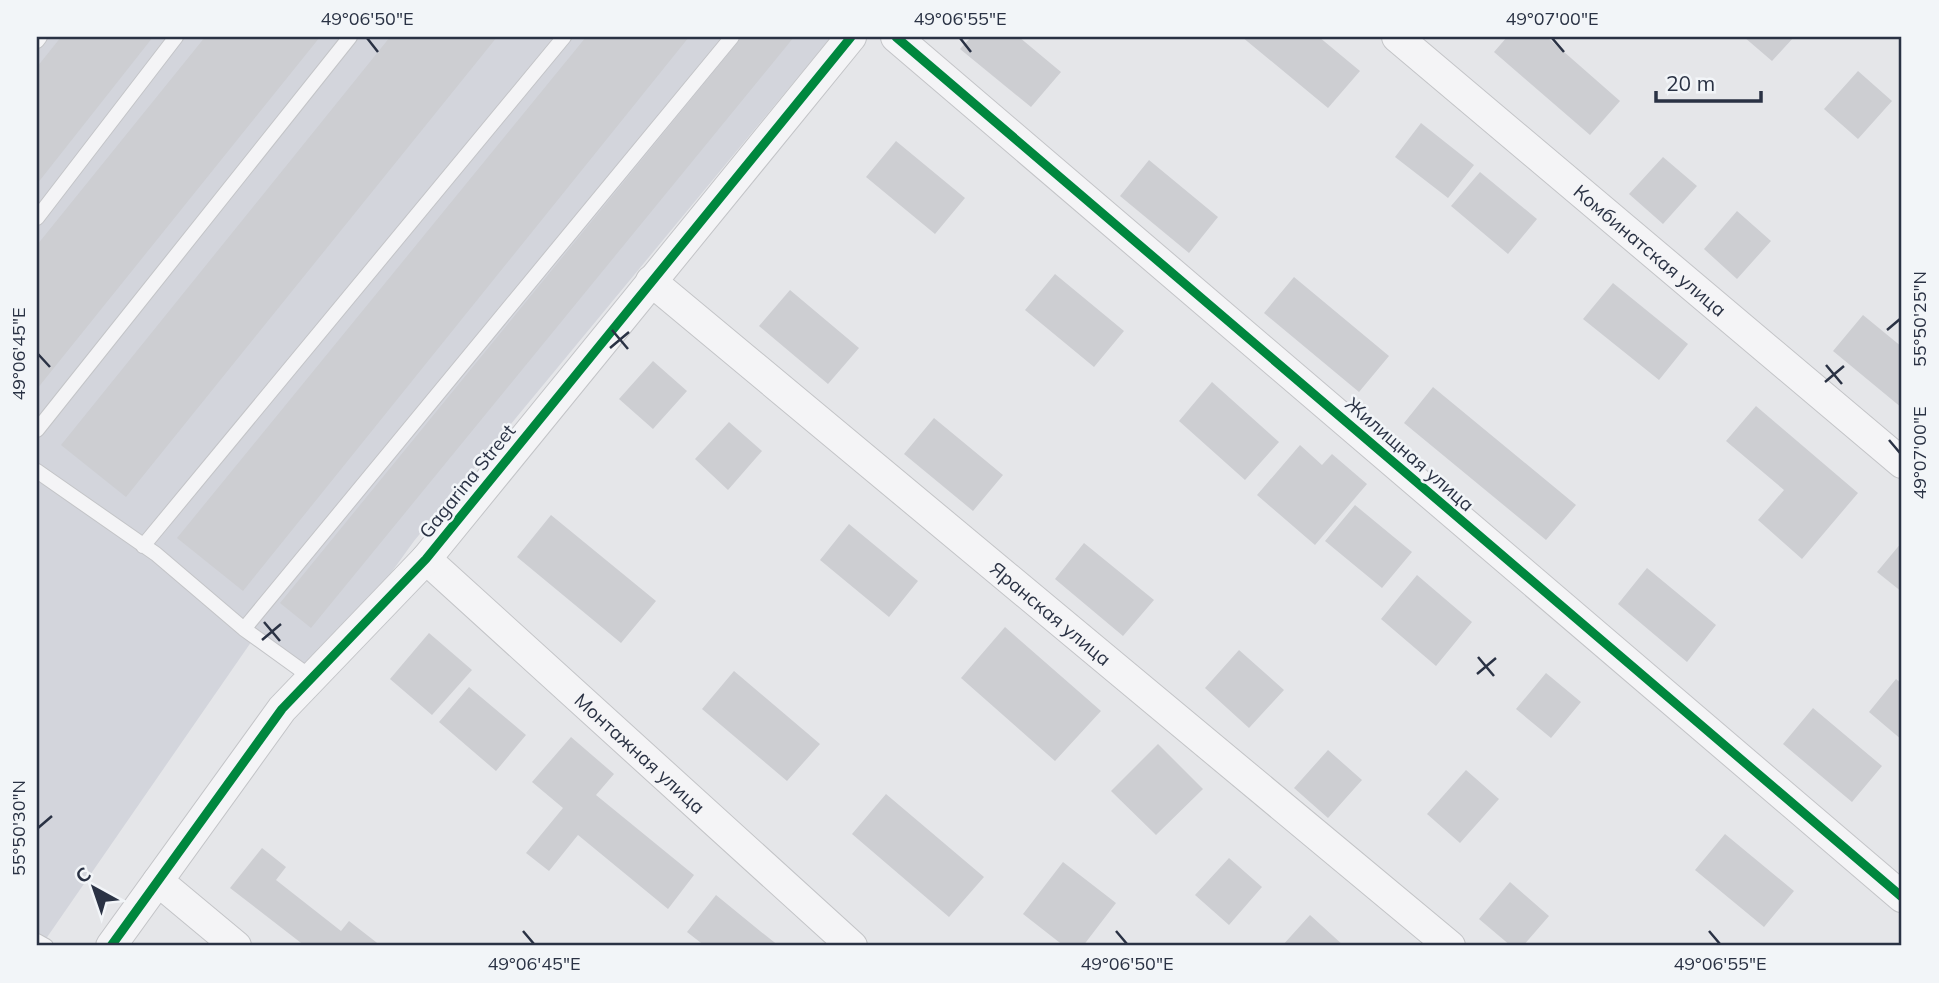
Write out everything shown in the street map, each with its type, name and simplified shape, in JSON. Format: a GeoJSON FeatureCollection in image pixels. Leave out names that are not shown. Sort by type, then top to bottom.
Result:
{"type":"FeatureCollection","features":[{"type":"Feature","properties":{"kind":"street","name":"Gagarina Street"},"geometry":{"type":"LineString","coordinates":[[111,946],[282,709],[426,559],[851,37]]}},
{"type":"Feature","properties":{"kind":"street","name":"Жилищная улица"},"geometry":{"type":"LineString","coordinates":[[896,37],[1902,897]]}},
{"type":"Feature","properties":{"kind":"street","name":"Комбинатская улица"},"geometry":{"type":"LineString","coordinates":[[1397,37],[1902,463]]}},
{"type":"Feature","properties":{"kind":"street","name":"Яранская улица"},"geometry":{"type":"LineString","coordinates":[[651,281],[1450,946]]}},
{"type":"Feature","properties":{"kind":"street","name":"Монтажная улица"},"geometry":{"type":"LineString","coordinates":[[426,559],[852,946]]}},
{"type":"Feature","properties":{"kind":"street"},"geometry":{"type":"LineString","coordinates":[[158,881],[236,946]]}},
{"type":"Feature","properties":{"kind":"lane"},"geometry":{"type":"LineString","coordinates":[[37,218],[176,37]]}},
{"type":"Feature","properties":{"kind":"lane"},"geometry":{"type":"LineString","coordinates":[[37,430],[350,37]]}},
{"type":"Feature","properties":{"kind":"lane"},"geometry":{"type":"LineString","coordinates":[[143,546],[564,37]]}},
{"type":"Feature","properties":{"kind":"lane"},"geometry":{"type":"LineString","coordinates":[[244,629],[732,37]]}},
{"type":"Feature","properties":{"kind":"lane"},"geometry":{"type":"LineString","coordinates":[[37,471],[156,554],[244,629],[312,678]]}},
{"type":"Feature","properties":{"kind":"lane"},"geometry":{"type":"LineString","coordinates":[[37,941],[46,946]]}},
{"type":"Feature","properties":{"kind":"shaded area"},"geometry":{"type":"Polygon","coordinates":[[[37,37],[831,37],[414,541],[318,674],[258,632],[41,946],[37,946],[37,37]]]}},
{"type":"Feature","properties":{"kind":"building"},"geometry":{"type":"Polygon","coordinates":[[[61,37],[153,37],[37,184],[37,67],[61,37]]]}},
{"type":"Feature","properties":{"kind":"building"},"geometry":{"type":"Polygon","coordinates":[[[205,37],[320,37],[37,389],[37,245],[205,37]]]}},
{"type":"Feature","properties":{"kind":"building"},"geometry":{"type":"Polygon","coordinates":[[[390,37],[497,37],[126,497],[61,445],[390,37]]]}},
{"type":"Feature","properties":{"kind":"building"},"geometry":{"type":"Polygon","coordinates":[[[586,37],[689,37],[243,591],[177,538],[586,37]]]}},
{"type":"Feature","properties":{"kind":"building"},"geometry":{"type":"Polygon","coordinates":[[[742,37],[794,37],[311,628],[280,603],[742,37]]]}},
{"type":"Feature","properties":{"kind":"building"},"geometry":{"type":"Polygon","coordinates":[[[971,37],[1019,37],[1061,72],[1031,107],[960,49],[971,37]]]}},
{"type":"Feature","properties":{"kind":"building"},"geometry":{"type":"Polygon","coordinates":[[[1242,37],[1319,37],[1360,71],[1328,108],[1242,37]]]}},
{"type":"Feature","properties":{"kind":"building"},"geometry":{"type":"Polygon","coordinates":[[[1507,37],[1547,37],[1620,101],[1590,135],[1494,52],[1507,37]]]}},
{"type":"Feature","properties":{"kind":"building"},"geometry":{"type":"Polygon","coordinates":[[[1744,37],[1794,37],[1772,61],[1744,37]]]}},
{"type":"Feature","properties":{"kind":"building"},"geometry":{"type":"Polygon","coordinates":[[[1858,71],[1892,101],[1858,139],[1824,109],[1858,71]]]}},
{"type":"Feature","properties":{"kind":"building"},"geometry":{"type":"Polygon","coordinates":[[[1421,123],[1474,165],[1448,198],[1395,157],[1421,123]]]}},
{"type":"Feature","properties":{"kind":"building"},"geometry":{"type":"Polygon","coordinates":[[[896,141],[965,198],[935,234],[866,177],[896,141]]]}},
{"type":"Feature","properties":{"kind":"building"},"geometry":{"type":"Polygon","coordinates":[[[1663,157],[1697,186],[1663,224],[1629,194],[1663,157]]]}},
{"type":"Feature","properties":{"kind":"building"},"geometry":{"type":"Polygon","coordinates":[[[1149,160],[1218,217],[1189,253],[1120,196],[1149,160]]]}},
{"type":"Feature","properties":{"kind":"building"},"geometry":{"type":"Polygon","coordinates":[[[1480,172],[1537,219],[1508,254],[1451,206],[1480,172]]]}},
{"type":"Feature","properties":{"kind":"building"},"geometry":{"type":"Polygon","coordinates":[[[1737,211],[1771,241],[1737,279],[1704,249],[1737,211]]]}},
{"type":"Feature","properties":{"kind":"building"},"geometry":{"type":"Polygon","coordinates":[[[1055,274],[1124,331],[1094,367],[1025,310],[1055,274]]]}},
{"type":"Feature","properties":{"kind":"building"},"geometry":{"type":"Polygon","coordinates":[[[1294,277],[1389,356],[1359,392],[1264,313],[1294,277]]]}},
{"type":"Feature","properties":{"kind":"building"},"geometry":{"type":"Polygon","coordinates":[[[1613,283],[1688,344],[1659,380],[1583,319],[1613,283]]]}},
{"type":"Feature","properties":{"kind":"building"},"geometry":{"type":"Polygon","coordinates":[[[790,290],[859,348],[828,384],[759,326],[790,290]]]}},
{"type":"Feature","properties":{"kind":"building"},"geometry":{"type":"Polygon","coordinates":[[[1863,315],[1902,347],[1902,408],[1833,351],[1863,315]]]}},
{"type":"Feature","properties":{"kind":"building"},"geometry":{"type":"Polygon","coordinates":[[[653,361],[687,391],[653,429],[619,399],[653,361]]]}},
{"type":"Feature","properties":{"kind":"building"},"geometry":{"type":"Polygon","coordinates":[[[1212,382],[1279,442],[1245,480],[1179,421],[1212,382]]]}},
{"type":"Feature","properties":{"kind":"building"},"geometry":{"type":"Polygon","coordinates":[[[1433,387],[1576,505],[1546,540],[1404,423],[1433,387]]]}},
{"type":"Feature","properties":{"kind":"building"},"geometry":{"type":"Polygon","coordinates":[[[1756,406],[1858,493],[1802,559],[1758,520],[1784,490],[1726,441],[1756,406]]]}},
{"type":"Feature","properties":{"kind":"building"},"geometry":{"type":"Polygon","coordinates":[[[934,418],[1003,475],[973,511],[904,454],[934,418]]]}},
{"type":"Feature","properties":{"kind":"building"},"geometry":{"type":"Polygon","coordinates":[[[729,422],[762,451],[728,490],[695,459],[729,422]]]}},
{"type":"Feature","properties":{"kind":"building"},"geometry":{"type":"Polygon","coordinates":[[[1300,445],[1322,465],[1332,454],[1367,484],[1315,545],[1257,495],[1300,445]]]}},
{"type":"Feature","properties":{"kind":"building"},"geometry":{"type":"Polygon","coordinates":[[[1355,505],[1412,552],[1382,588],[1325,541],[1355,505]]]}},
{"type":"Feature","properties":{"kind":"building"},"geometry":{"type":"Polygon","coordinates":[[[551,515],[656,601],[621,643],[517,557],[551,515]]]}},
{"type":"Feature","properties":{"kind":"building"},"geometry":{"type":"Polygon","coordinates":[[[849,524],[918,581],[889,617],[820,560],[849,524]]]}},
{"type":"Feature","properties":{"kind":"building"},"geometry":{"type":"Polygon","coordinates":[[[1902,542],[1902,592],[1877,572],[1902,542]]]}},
{"type":"Feature","properties":{"kind":"building"},"geometry":{"type":"Polygon","coordinates":[[[1084,543],[1154,600],[1123,636],[1055,579],[1084,543]]]}},
{"type":"Feature","properties":{"kind":"building"},"geometry":{"type":"Polygon","coordinates":[[[1647,568],[1716,625],[1687,662],[1618,604],[1647,568]]]}},
{"type":"Feature","properties":{"kind":"building"},"geometry":{"type":"Polygon","coordinates":[[[1417,575],[1472,622],[1436,666],[1381,619],[1417,575]]]}},
{"type":"Feature","properties":{"kind":"building"},"geometry":{"type":"Polygon","coordinates":[[[1005,627],[1101,711],[1055,761],[961,678],[1005,627]]]}},
{"type":"Feature","properties":{"kind":"building"},"geometry":{"type":"Polygon","coordinates":[[[429,633],[472,670],[432,715],[390,679],[429,633]]]}},
{"type":"Feature","properties":{"kind":"building"},"geometry":{"type":"Polygon","coordinates":[[[1239,650],[1284,690],[1249,728],[1205,688],[1239,650]]]}},
{"type":"Feature","properties":{"kind":"building"},"geometry":{"type":"Polygon","coordinates":[[[734,671],[820,744],[787,781],[702,709],[734,671]]]}},
{"type":"Feature","properties":{"kind":"building"},"geometry":{"type":"Polygon","coordinates":[[[1546,673],[1581,702],[1551,738],[1516,709],[1546,673]]]}},
{"type":"Feature","properties":{"kind":"building"},"geometry":{"type":"Polygon","coordinates":[[[1896,679],[1902,684],[1902,740],[1869,712],[1896,679]]]}},
{"type":"Feature","properties":{"kind":"building"},"geometry":{"type":"Polygon","coordinates":[[[469,687],[526,735],[496,771],[439,722],[469,687]]]}},
{"type":"Feature","properties":{"kind":"building"},"geometry":{"type":"Polygon","coordinates":[[[1813,708],[1882,766],[1852,802],[1783,744],[1813,708]]]}},
{"type":"Feature","properties":{"kind":"building"},"geometry":{"type":"Polygon","coordinates":[[[571,737],[614,774],[596,795],[694,875],[668,909],[578,835],[549,871],[526,853],[563,808],[532,782],[571,737]]]}},
{"type":"Feature","properties":{"kind":"building"},"geometry":{"type":"Polygon","coordinates":[[[1158,744],[1203,789],[1156,835],[1111,791],[1158,744]]]}},
{"type":"Feature","properties":{"kind":"building"},"geometry":{"type":"Polygon","coordinates":[[[1328,750],[1362,780],[1328,818],[1294,788],[1328,750]]]}},
{"type":"Feature","properties":{"kind":"building"},"geometry":{"type":"Polygon","coordinates":[[[1466,770],[1499,799],[1460,843],[1427,814],[1466,770]]]}},
{"type":"Feature","properties":{"kind":"building"},"geometry":{"type":"Polygon","coordinates":[[[886,794],[984,877],[949,917],[852,834],[886,794]]]}},
{"type":"Feature","properties":{"kind":"building"},"geometry":{"type":"Polygon","coordinates":[[[1725,834],[1794,891],[1764,927],[1695,870],[1725,834]]]}},
{"type":"Feature","properties":{"kind":"building"},"geometry":{"type":"Polygon","coordinates":[[[262,848],[286,867],[276,880],[341,931],[349,921],[381,946],[305,946],[230,888],[262,848]]]}},
{"type":"Feature","properties":{"kind":"building"},"geometry":{"type":"Polygon","coordinates":[[[1229,858],[1262,887],[1229,925],[1195,895],[1229,858]]]}},
{"type":"Feature","properties":{"kind":"building"},"geometry":{"type":"Polygon","coordinates":[[[1063,862],[1116,903],[1083,946],[1064,946],[1023,914],[1063,862]]]}},
{"type":"Feature","properties":{"kind":"building"},"geometry":{"type":"Polygon","coordinates":[[[1510,882],[1549,916],[1523,946],[1511,946],[1479,919],[1510,882]]]}},
{"type":"Feature","properties":{"kind":"building"},"geometry":{"type":"Polygon","coordinates":[[[716,895],[779,946],[705,946],[687,932],[716,895]]]}},
{"type":"Feature","properties":{"kind":"building"},"geometry":{"type":"Polygon","coordinates":[[[1310,915],[1344,946],[1282,946],[1310,915]]]}},
{"type":"Feature","properties":{"kind":"cycle path"},"geometry":{"type":"LineString","coordinates":[[111,946],[282,709],[426,559],[851,37]]}},
{"type":"Feature","properties":{"kind":"cycle path"},"geometry":{"type":"LineString","coordinates":[[896,37],[1902,897]]}}]}
